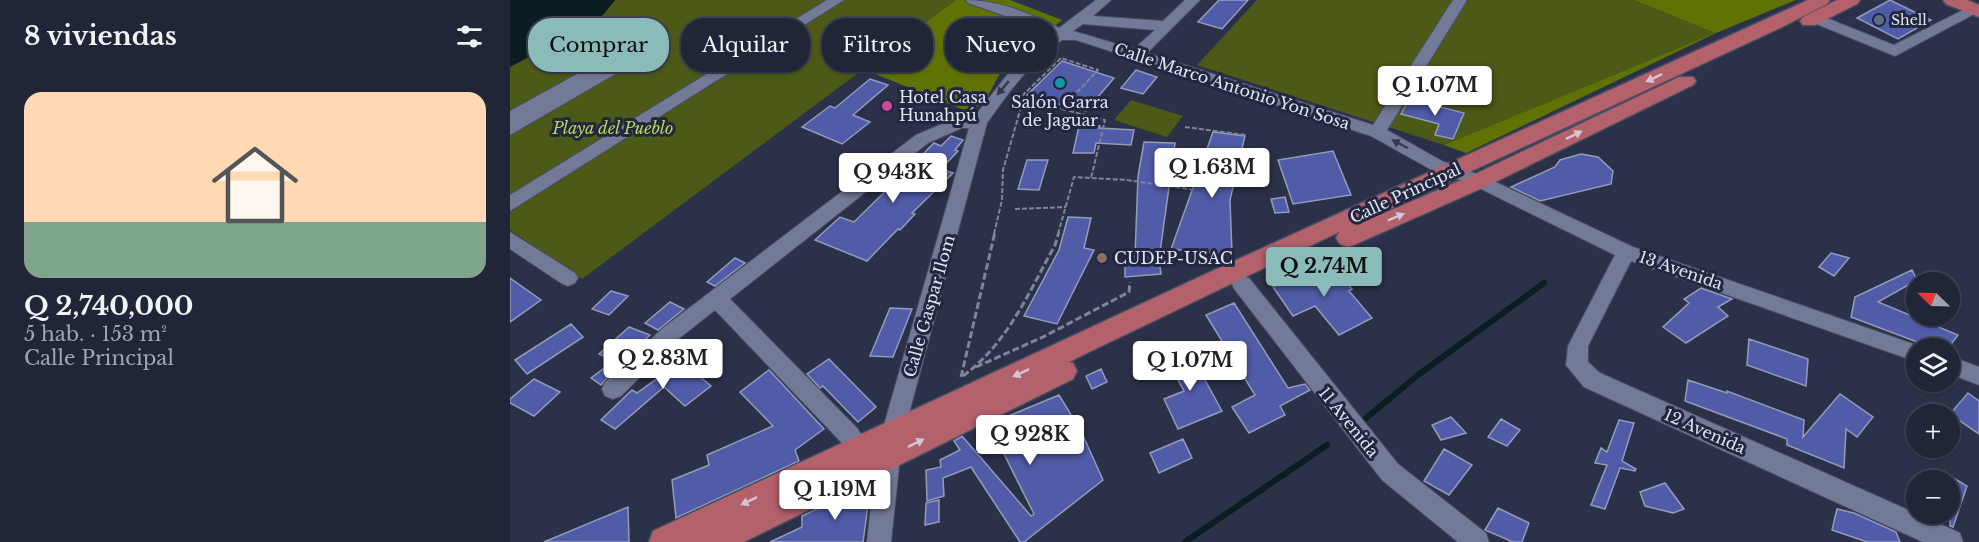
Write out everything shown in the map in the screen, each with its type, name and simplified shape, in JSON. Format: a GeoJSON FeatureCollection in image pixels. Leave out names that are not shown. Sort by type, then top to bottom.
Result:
{"type":"FeatureCollection","features":[{"type":"Feature","properties":{"kind":"main road","name":"Calle Principal"},"geometry":{"type":"LineString","coordinates":[[664,542],[893,432],[1776,23],[1851,0]]}},
{"type":"Feature","properties":{"kind":"main road"},"geometry":{"type":"LineString","coordinates":[[1952,0],[1976,11]]}},
{"type":"Feature","properties":{"kind":"main road","name":"Calle Principal"},"geometry":{"type":"LineString","coordinates":[[712,542],[1242,284],[1479,181],[1743,55],[1818,9]]}},
{"type":"Feature","properties":{"kind":"street"},"geometry":{"type":"LineString","coordinates":[[510,204],[837,0]]}},
{"type":"Feature","properties":{"kind":"street","name":"Calle Marco Antonio Yon Sosa"},"geometry":{"type":"LineString","coordinates":[[973,0],[1036,22],[1061,35],[1078,36],[1377,132],[1451,172]]}},
{"type":"Feature","properties":{"kind":"street"},"geometry":{"type":"LineString","coordinates":[[1061,35],[1078,9],[1088,0]]}},
{"type":"Feature","properties":{"kind":"street","name":"Calle Gaspar Ilom"},"geometry":{"type":"LineString","coordinates":[[879,542],[888,457],[893,432],[979,122],[999,92],[1021,69],[1048,43],[1081,20],[1104,0]]}},
{"type":"Feature","properties":{"kind":"street"},"geometry":{"type":"LineString","coordinates":[[1136,56],[1193,0]]}},
{"type":"Feature","properties":{"kind":"street"},"geometry":{"type":"LineString","coordinates":[[1377,132],[1460,0]]}},
{"type":"Feature","properties":{"kind":"street"},"geometry":{"type":"LineString","coordinates":[[1818,9],[1894,51],[1976,11]]}},
{"type":"Feature","properties":{"kind":"street"},"geometry":{"type":"LineString","coordinates":[[1081,20],[1167,26]]}},
{"type":"Feature","properties":{"kind":"street"},"geometry":{"type":"LineString","coordinates":[[510,129],[535,109],[599,72]]}},
{"type":"Feature","properties":{"kind":"street"},"geometry":{"type":"LineString","coordinates":[[510,118],[535,109]]}},
{"type":"Feature","properties":{"kind":"street"},"geometry":{"type":"LineString","coordinates":[[613,389],[670,334],[922,139],[960,123],[979,122]]}},
{"type":"Feature","properties":{"kind":"street","name":"13 Avenida"},"geometry":{"type":"LineString","coordinates":[[1451,172],[1479,181],[1626,252],[1906,349]]}},
{"type":"Feature","properties":{"kind":"street"},"geometry":{"type":"LineString","coordinates":[[510,240],[568,278]]}},
{"type":"Feature","properties":{"kind":"street","name":"12 Avenida"},"geometry":{"type":"LineString","coordinates":[[1626,252],[1578,346],[1577,365],[1592,380],[1951,542]]}},
{"type":"Feature","properties":{"kind":"street","name":"11 Avenida"},"geometry":{"type":"LineString","coordinates":[[1242,284],[1390,472],[1477,542]]}},
{"type":"Feature","properties":{"kind":"street"},"geometry":{"type":"LineString","coordinates":[[717,299],[849,435],[859,449]]}},
{"type":"Feature","properties":{"kind":"street"},"geometry":{"type":"LineString","coordinates":[[1960,369],[1979,376]]}},
{"type":"Feature","properties":{"kind":"path"},"geometry":{"type":"LineString","coordinates":[[1022,96],[1061,58],[1098,70],[1061,109]]}},
{"type":"Feature","properties":{"kind":"path"},"geometry":{"type":"LineString","coordinates":[[1016,93],[1022,96]]}},
{"type":"Feature","properties":{"kind":"path"},"geometry":{"type":"LineString","coordinates":[[961,377],[1002,200],[1003,170],[1023,100],[1022,96]]}},
{"type":"Feature","properties":{"kind":"path"},"geometry":{"type":"LineString","coordinates":[[1042,104],[1105,120],[1091,178]]}},
{"type":"Feature","properties":{"kind":"path"},"geometry":{"type":"LineString","coordinates":[[1185,127],[1246,135]]}},
{"type":"Feature","properties":{"kind":"path"},"geometry":{"type":"LineString","coordinates":[[975,368],[1009,330],[1055,245],[1074,177],[1195,190]]}},
{"type":"Feature","properties":{"kind":"path"},"geometry":{"type":"LineString","coordinates":[[1168,186],[1171,177]]}},
{"type":"Feature","properties":{"kind":"path"},"geometry":{"type":"LineString","coordinates":[[1015,209],[1066,207]]}},
{"type":"Feature","properties":{"kind":"path"},"geometry":{"type":"LineString","coordinates":[[956,381],[975,368],[1043,337],[1129,292],[1130,282]]}},
{"type":"Feature","properties":{"kind":"green space","name":"Playa del Pueblo"},"geometry":{"type":"Polygon","coordinates":[[[615,0],[956,0],[932,18],[822,18],[822,72],[859,72],[582,279],[510,230],[510,67],[528,57],[528,72],[669,72],[669,18],[599,18],[615,0]]]}},
{"type":"Feature","properties":{"kind":"green space"},"geometry":{"type":"Polygon","coordinates":[[[956,0],[1010,0],[1057,18],[945,18],[945,72],[1002,72],[983,105],[964,110],[870,72],[933,72],[932,18],[956,0]]]}},
{"type":"Feature","properties":{"kind":"green space"},"geometry":{"type":"Polygon","coordinates":[[[1257,0],[1634,0],[1716,33],[1444,145],[1197,65],[1257,0]]]}},
{"type":"Feature","properties":{"kind":"green space"},"geometry":{"type":"Polygon","coordinates":[[[1634,0],[1796,0],[1716,33],[1466,153],[1444,145],[1715,33],[1634,0]]]}},
{"type":"Feature","properties":{"kind":"green space"},"geometry":{"type":"Polygon","coordinates":[[[1131,100],[1183,116],[1167,137],[1114,120],[1131,100]]]}},
{"type":"Feature","properties":{"kind":"shaded area"},"geometry":{"type":"Polygon","coordinates":[[[510,0],[615,0],[599,18],[528,18],[528,57],[510,67],[510,0]]]}},
{"type":"Feature","properties":{"kind":"building"},"geometry":{"type":"Polygon","coordinates":[[[1219,0],[1248,0],[1222,29],[1198,22],[1219,0]]]}},
{"type":"Feature","properties":{"kind":"building","name":"Shell"},"geometry":{"type":"Polygon","coordinates":[[[1890,0],[1931,20],[1898,39],[1857,18],[1890,0]]]}},
{"type":"Feature","properties":{"kind":"building"},"geometry":{"type":"Polygon","coordinates":[[[1062,61],[1114,78],[1086,111],[1027,95],[1051,72],[1057,72],[1057,66],[1062,61]]]}},
{"type":"Feature","properties":{"kind":"building"},"geometry":{"type":"Polygon","coordinates":[[[1136,70],[1157,77],[1143,94],[1121,88],[1136,70]]]}},
{"type":"Feature","properties":{"kind":"building"},"geometry":{"type":"Polygon","coordinates":[[[870,79],[888,85],[853,115],[870,122],[842,144],[802,127],[830,106],[835,108],[870,79]]]}},
{"type":"Feature","properties":{"kind":"building"},"geometry":{"type":"Polygon","coordinates":[[[1409,99],[1464,113],[1453,139],[1435,135],[1439,124],[1401,114],[1409,99]]]}},
{"type":"Feature","properties":{"kind":"building"},"geometry":{"type":"Polygon","coordinates":[[[1079,126],[1134,130],[1131,145],[1096,143],[1094,153],[1073,153],[1079,126]]]}},
{"type":"Feature","properties":{"kind":"building"},"geometry":{"type":"Polygon","coordinates":[[[1213,132],[1245,136],[1230,200],[1232,255],[1171,249],[1213,132]]]}},
{"type":"Feature","properties":{"kind":"building"},"geometry":{"type":"Polygon","coordinates":[[[951,136],[963,140],[955,150],[958,151],[941,169],[953,173],[912,213],[915,214],[900,230],[898,229],[867,261],[815,240],[840,217],[854,222],[908,169],[902,167],[915,156],[919,158],[934,143],[941,146],[951,136]]]}},
{"type":"Feature","properties":{"kind":"building"},"geometry":{"type":"Polygon","coordinates":[[[1144,142],[1175,143],[1159,260],[1161,274],[1125,277],[1125,257],[1135,256],[1138,176],[1144,142]]]}},
{"type":"Feature","properties":{"kind":"building"},"geometry":{"type":"Polygon","coordinates":[[[1333,151],[1351,195],[1293,204],[1278,160],[1333,151]]]}},
{"type":"Feature","properties":{"kind":"building"},"geometry":{"type":"Polygon","coordinates":[[[1581,154],[1598,157],[1613,171],[1611,184],[1540,201],[1511,187],[1555,167],[1560,160],[1581,154]]]}},
{"type":"Feature","properties":{"kind":"building"},"geometry":{"type":"Polygon","coordinates":[[[1027,160],[1048,160],[1039,190],[1018,189],[1027,160]]]}},
{"type":"Feature","properties":{"kind":"building"},"geometry":{"type":"Polygon","coordinates":[[[1285,197],[1289,212],[1275,213],[1271,199],[1285,197]]]}},
{"type":"Feature","properties":{"kind":"building"},"geometry":{"type":"Polygon","coordinates":[[[1068,217],[1091,218],[1084,248],[1094,250],[1057,324],[1024,316],[1059,250],[1068,217]]]}},
{"type":"Feature","properties":{"kind":"building"},"geometry":{"type":"Polygon","coordinates":[[[1831,253],[1849,258],[1834,276],[1819,267],[1831,253]]]}},
{"type":"Feature","properties":{"kind":"building"},"geometry":{"type":"Polygon","coordinates":[[[735,258],[745,263],[715,286],[707,282],[735,258]]]}},
{"type":"Feature","properties":{"kind":"building"},"geometry":{"type":"Polygon","coordinates":[[[1331,262],[1352,289],[1349,291],[1372,318],[1339,335],[1315,306],[1293,316],[1273,287],[1331,262]]]}},
{"type":"Feature","properties":{"kind":"building"},"geometry":{"type":"Polygon","coordinates":[[[1906,273],[1906,286],[1878,302],[1906,314],[1906,326],[1936,326],[1958,335],[1956,338],[1907,338],[1851,317],[1855,297],[1906,273]]]}},
{"type":"Feature","properties":{"kind":"building"},"geometry":{"type":"Polygon","coordinates":[[[510,278],[541,300],[510,322],[510,278]]]}},
{"type":"Feature","properties":{"kind":"building"},"geometry":{"type":"Polygon","coordinates":[[[1701,288],[1732,299],[1718,307],[1728,316],[1686,343],[1663,327],[1689,303],[1684,299],[1701,288]]]}},
{"type":"Feature","properties":{"kind":"building"},"geometry":{"type":"Polygon","coordinates":[[[611,291],[628,296],[609,315],[592,309],[611,291]]]}},
{"type":"Feature","properties":{"kind":"building"},"geometry":{"type":"Polygon","coordinates":[[[670,302],[684,309],[658,330],[645,323],[670,302]]]}},
{"type":"Feature","properties":{"kind":"building"},"geometry":{"type":"Polygon","coordinates":[[[1234,303],[1288,388],[1305,384],[1310,390],[1280,406],[1285,415],[1249,433],[1232,407],[1255,395],[1206,315],[1234,303]]]}},
{"type":"Feature","properties":{"kind":"building"},"geometry":{"type":"Polygon","coordinates":[[[890,308],[912,309],[893,357],[870,356],[890,308]]]}},
{"type":"Feature","properties":{"kind":"building"},"geometry":{"type":"Polygon","coordinates":[[[571,324],[583,337],[527,374],[515,360],[571,324]]]}},
{"type":"Feature","properties":{"kind":"building"},"geometry":{"type":"Polygon","coordinates":[[[629,327],[650,335],[621,363],[599,354],[629,327]]]}},
{"type":"Feature","properties":{"kind":"building"},"geometry":{"type":"Polygon","coordinates":[[[1749,339],[1808,359],[1806,386],[1747,365],[1749,339]]]}},
{"type":"Feature","properties":{"kind":"building"},"geometry":{"type":"Polygon","coordinates":[[[1188,349],[1222,411],[1178,429],[1164,399],[1184,391],[1166,358],[1188,349]]]}},
{"type":"Feature","properties":{"kind":"building"},"geometry":{"type":"Polygon","coordinates":[[[696,350],[705,361],[692,370],[711,386],[685,406],[664,387],[615,429],[601,420],[632,390],[637,393],[696,350]]]}},
{"type":"Feature","properties":{"kind":"building"},"geometry":{"type":"Polygon","coordinates":[[[829,359],[876,407],[858,422],[823,386],[820,388],[807,374],[829,359]]]}},
{"type":"Feature","properties":{"kind":"building"},"geometry":{"type":"Polygon","coordinates":[[[607,366],[614,370],[601,385],[591,378],[607,366]]]}},
{"type":"Feature","properties":{"kind":"building"},"geometry":{"type":"Polygon","coordinates":[[[1101,369],[1107,382],[1092,389],[1086,376],[1101,369]]]}},
{"type":"Feature","properties":{"kind":"building"},"geometry":{"type":"Polygon","coordinates":[[[769,370],[824,429],[795,450],[799,461],[676,518],[672,480],[709,465],[707,455],[773,426],[740,392],[769,370]]]}},
{"type":"Feature","properties":{"kind":"building"},"geometry":{"type":"Polygon","coordinates":[[[534,379],[560,392],[534,416],[510,403],[510,399],[534,379]]]}},
{"type":"Feature","properties":{"kind":"building"},"geometry":{"type":"Polygon","coordinates":[[[1688,380],[1727,393],[1727,391],[1804,420],[1803,437],[1840,394],[1873,417],[1857,437],[1846,429],[1844,468],[1787,445],[1787,439],[1685,401],[1688,380]]]}},
{"type":"Feature","properties":{"kind":"building"},"geometry":{"type":"Polygon","coordinates":[[[1968,393],[1979,401],[1979,434],[1960,421],[1959,404],[1968,393]]]}},
{"type":"Feature","properties":{"kind":"building"},"geometry":{"type":"Polygon","coordinates":[[[1059,395],[1081,431],[1103,480],[1024,542],[1020,542],[971,467],[943,478],[944,496],[927,501],[926,470],[941,467],[940,460],[960,450],[954,441],[962,436],[1031,516],[1034,514],[989,424],[1059,395]]]}},
{"type":"Feature","properties":{"kind":"building"},"geometry":{"type":"Polygon","coordinates":[[[1451,417],[1466,433],[1441,440],[1432,425],[1451,417]]]}},
{"type":"Feature","properties":{"kind":"building"},"geometry":{"type":"Polygon","coordinates":[[[1501,419],[1520,430],[1507,446],[1488,437],[1501,419]]]}},
{"type":"Feature","properties":{"kind":"building"},"geometry":{"type":"Polygon","coordinates":[[[1619,420],[1634,423],[1622,461],[1636,469],[1635,471],[1620,468],[1605,509],[1591,505],[1607,465],[1595,463],[1601,448],[1607,452],[1619,420]]]}},
{"type":"Feature","properties":{"kind":"building"},"geometry":{"type":"Polygon","coordinates":[[[1183,439],[1192,458],[1159,473],[1150,453],[1183,439]]]}},
{"type":"Feature","properties":{"kind":"building"},"geometry":{"type":"Polygon","coordinates":[[[1444,449],[1472,465],[1449,495],[1424,481],[1444,449]]]}},
{"type":"Feature","properties":{"kind":"building"},"geometry":{"type":"Polygon","coordinates":[[[1960,482],[1967,486],[1960,506],[1960,482]]]}},
{"type":"Feature","properties":{"kind":"building"},"geometry":{"type":"Polygon","coordinates":[[[871,483],[863,542],[770,542],[802,527],[802,516],[871,483]]]}},
{"type":"Feature","properties":{"kind":"building"},"geometry":{"type":"Polygon","coordinates":[[[1665,483],[1684,509],[1673,513],[1645,506],[1640,492],[1665,483]]]}},
{"type":"Feature","properties":{"kind":"building"},"geometry":{"type":"Polygon","coordinates":[[[939,500],[939,522],[925,525],[926,503],[939,500]]]}},
{"type":"Feature","properties":{"kind":"building"},"geometry":{"type":"Polygon","coordinates":[[[628,507],[629,542],[544,542],[628,507]]]}},
{"type":"Feature","properties":{"kind":"building"},"geometry":{"type":"Polygon","coordinates":[[[1498,508],[1529,523],[1522,542],[1513,542],[1485,530],[1498,508]]]}},
{"type":"Feature","properties":{"kind":"building"},"geometry":{"type":"Polygon","coordinates":[[[1837,509],[1854,513],[1896,532],[1900,542],[1867,542],[1832,530],[1837,509]]]}},
{"type":"Feature","properties":{"kind":"waterway"},"geometry":{"type":"LineString","coordinates":[[1365,419],[1418,375],[1544,283]]}},
{"type":"Feature","properties":{"kind":"waterway"},"geometry":{"type":"LineString","coordinates":[[1185,542],[1327,445]]}},
{"type":"Feature","properties":{"kind":"place","name":"Shell"},"geometry":{"type":"Point","coordinates":[1879,20]}},
{"type":"Feature","properties":{"kind":"place","name":"Salón Garra de Jaguar"},"geometry":{"type":"Point","coordinates":[1060,83]}},
{"type":"Feature","properties":{"kind":"place","name":"Hotel Casa Hunahpú"},"geometry":{"type":"Point","coordinates":[887,106]}},
{"type":"Feature","properties":{"kind":"place","name":"CUDEP-USAC"},"geometry":{"type":"Point","coordinates":[1102,258]}}]}
